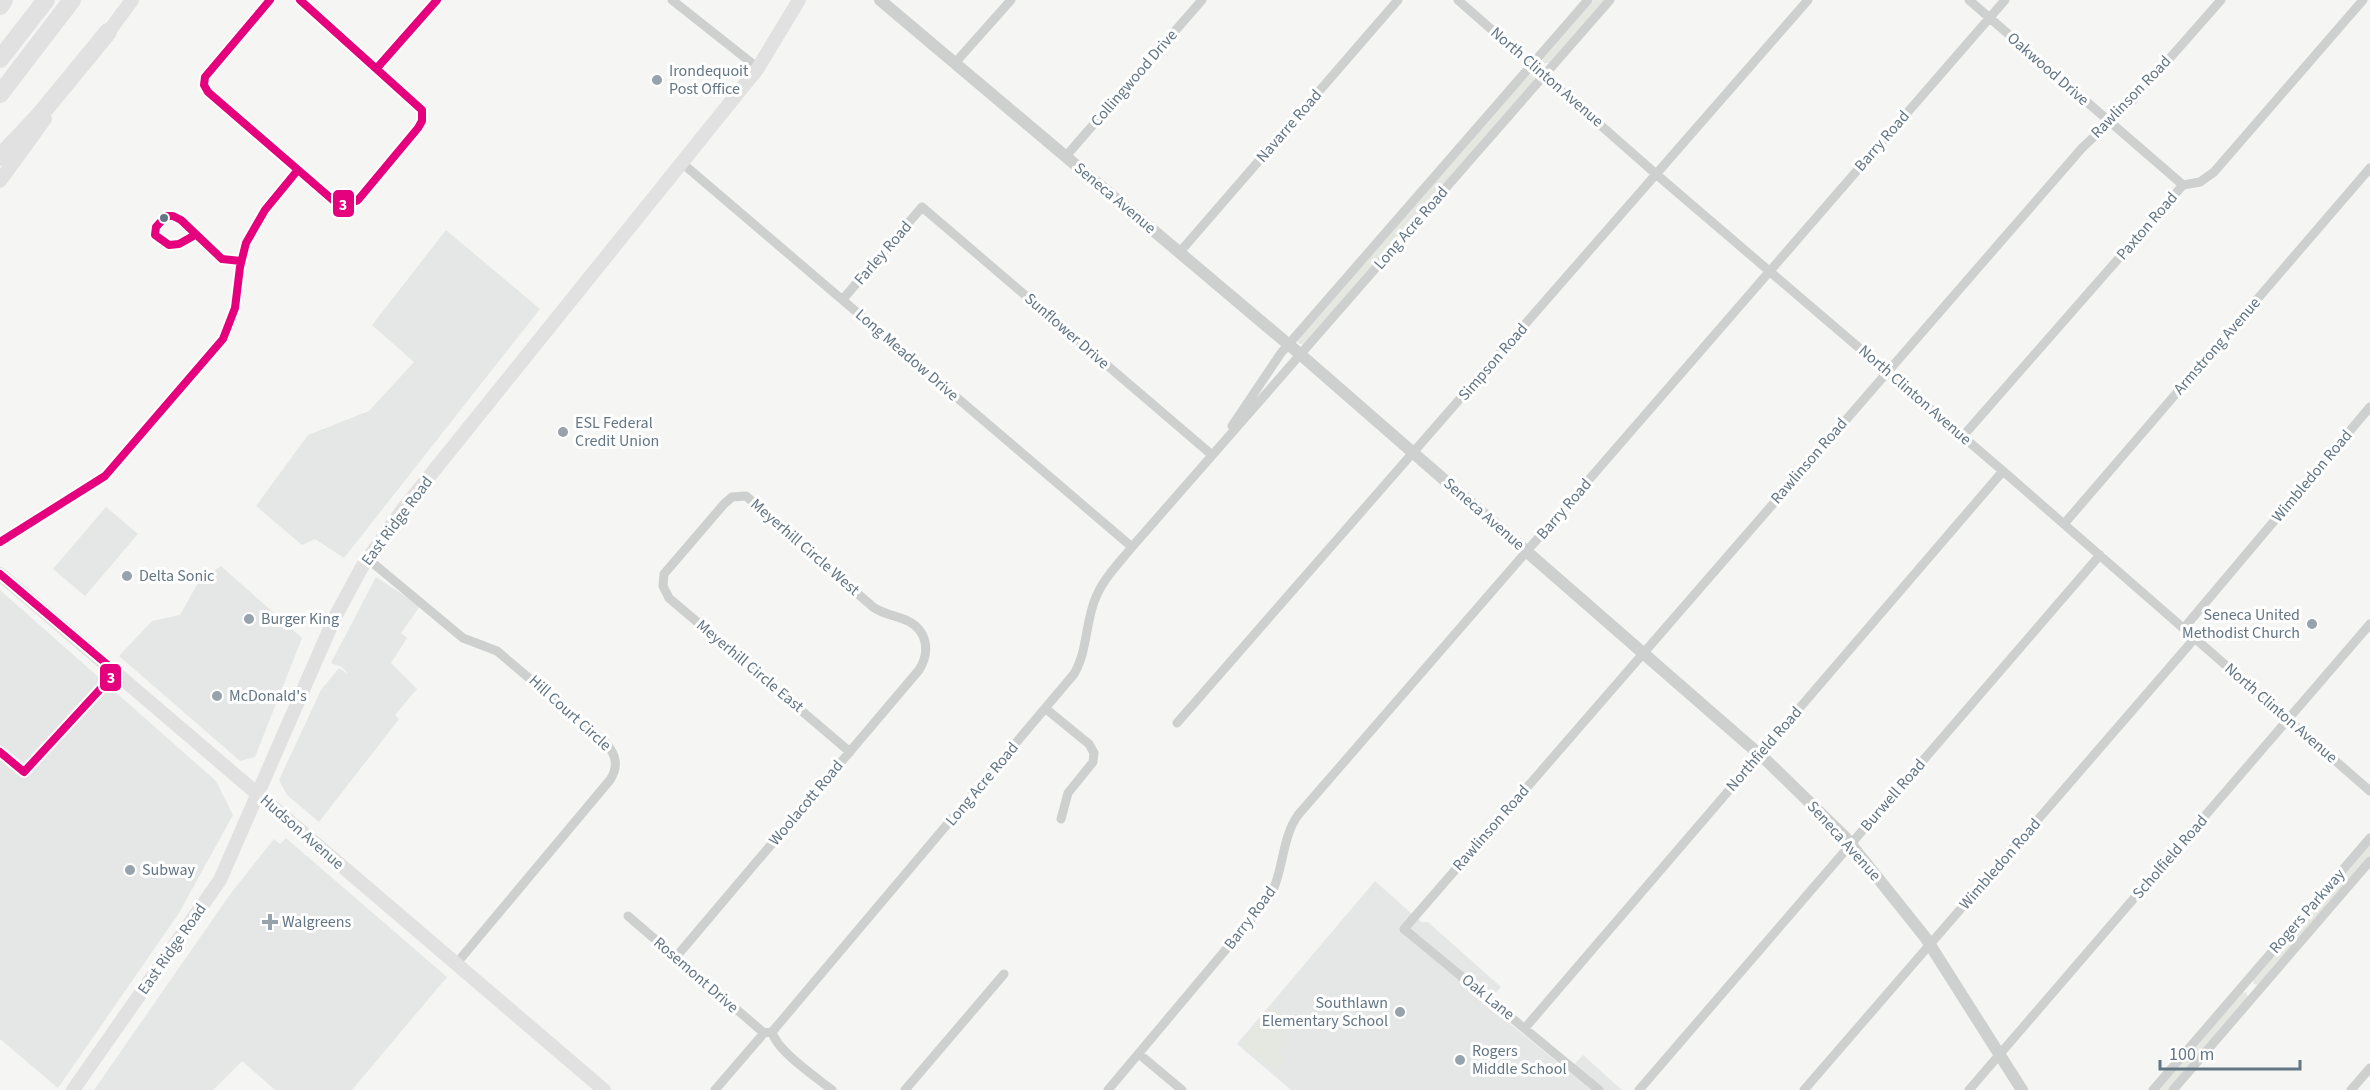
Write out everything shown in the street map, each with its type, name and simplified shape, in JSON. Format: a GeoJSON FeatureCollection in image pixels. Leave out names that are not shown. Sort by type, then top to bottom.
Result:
{"type":"FeatureCollection","features":[{"type":"Feature","properties":{"kind":"highway"},"geometry":{"type":"LineString","coordinates":[[0,5],[4,0]]}},
{"type":"Feature","properties":{"kind":"highway"},"geometry":{"type":"LineString","coordinates":[[0,59],[46,0]]}},
{"type":"Feature","properties":{"kind":"highway"},"geometry":{"type":"LineString","coordinates":[[0,94],[72,0]]}},
{"type":"Feature","properties":{"kind":"highway"},"geometry":{"type":"LineString","coordinates":[[0,157],[44,111],[108,32]]}},
{"type":"Feature","properties":{"kind":"main road"},"geometry":{"type":"LineString","coordinates":[[0,181],[132,0]]}},
{"type":"Feature","properties":{"kind":"main road","name":"East Ridge Road"},"geometry":{"type":"LineString","coordinates":[[73,1090],[217,886],[335,617],[368,559],[403,509],[758,68],[798,0]]}},
{"type":"Feature","properties":{"kind":"main road","name":"Hudson Avenue"},"geometry":{"type":"LineString","coordinates":[[0,574],[604,1090]]}},
{"type":"Feature","properties":{"kind":"street"},"geometry":{"type":"LineString","coordinates":[[270,0],[205,77],[204,85],[208,92],[334,201],[351,204],[358,200],[418,128],[423,117],[420,107],[300,0]]}},
{"type":"Feature","properties":{"kind":"street"},"geometry":{"type":"LineString","coordinates":[[377,68],[437,0]]}},
{"type":"Feature","properties":{"kind":"street"},"geometry":{"type":"LineString","coordinates":[[672,0],[758,68]]}},
{"type":"Feature","properties":{"kind":"street","name":"Seneca Avenue"},"geometry":{"type":"LineString","coordinates":[[880,0],[1295,350],[1759,754],[1851,844],[1931,945],[2022,1090]]}},
{"type":"Feature","properties":{"kind":"street"},"geometry":{"type":"LineString","coordinates":[[956,63],[1011,0]]}},
{"type":"Feature","properties":{"kind":"street","name":"Collingwood Drive"},"geometry":{"type":"LineString","coordinates":[[1066,156],[1202,0]]}},
{"type":"Feature","properties":{"kind":"street","name":"Navarre Road"},"geometry":{"type":"LineString","coordinates":[[1179,253],[1398,0]]}},
{"type":"Feature","properties":{"kind":"street","name":"North Clinton Avenue"},"geometry":{"type":"LineString","coordinates":[[1458,0],[2370,791]]}},
{"type":"Feature","properties":{"kind":"street","name":"Long Acre Road"},"geometry":{"type":"LineString","coordinates":[[715,1090],[768,1033],[1046,709],[1080,664],[1095,598],[1102,584],[1212,455],[1295,350],[1532,64],[1588,0]]}},
{"type":"Feature","properties":{"kind":"street","name":"Long Acre Road"},"geometry":{"type":"LineString","coordinates":[[1212,455],[1295,350],[1610,0]]}},
{"type":"Feature","properties":{"kind":"street","name":"Simpson Road"},"geometry":{"type":"LineString","coordinates":[[1177,723],[1808,0]]}},
{"type":"Feature","properties":{"kind":"street","name":"Oakwood Drive"},"geometry":{"type":"LineString","coordinates":[[1969,0],[2183,185]]}},
{"type":"Feature","properties":{"kind":"street","name":"Barry Road"},"geometry":{"type":"LineString","coordinates":[[1108,1090],[1270,897],[1281,869],[1289,831],[1298,815],[2005,0]]}},
{"type":"Feature","properties":{"kind":"street","name":"Rawlinson Road"},"geometry":{"type":"LineString","coordinates":[[1404,928],[2082,148],[2133,100],[2221,0]]}},
{"type":"Feature","properties":{"kind":"street","name":"Paxton Road"},"geometry":{"type":"LineString","coordinates":[[1963,436],[2183,185],[2200,182],[2214,172],[2363,0]]}},
{"type":"Feature","properties":{"kind":"street","name":"Long Meadow Drive"},"geometry":{"type":"LineString","coordinates":[[682,163],[1132,547]]}},
{"type":"Feature","properties":{"kind":"street","name":"Armstrong Avenue"},"geometry":{"type":"LineString","coordinates":[[2064,524],[2370,168]]}},
{"type":"Feature","properties":{"kind":"street"},"geometry":{"type":"LineString","coordinates":[[0,542],[105,476],[223,339],[234,320],[241,261],[247,239],[260,218],[297,171]]}},
{"type":"Feature","properties":{"kind":"street","name":"Farley Road"},"geometry":{"type":"LineString","coordinates":[[843,299],[922,207]]}},
{"type":"Feature","properties":{"kind":"street","name":"Sunflower Drive"},"geometry":{"type":"LineString","coordinates":[[922,207],[1212,455]]}},
{"type":"Feature","properties":{"kind":"street","name":"Wimbledon Road"},"geometry":{"type":"LineString","coordinates":[[2184,628],[2370,407]]}},
{"type":"Feature","properties":{"kind":"street","name":"Northfield Road"},"geometry":{"type":"LineString","coordinates":[[1525,1028],[2003,471]]}},
{"type":"Feature","properties":{"kind":"street","name":"Meyerhill Circle West"},"geometry":{"type":"LineString","coordinates":[[664,574],[724,504],[732,497],[746,496],[873,607],[883,614],[915,626],[926,645]]}},
{"type":"Feature","properties":{"kind":"street","name":"Burwell Road"},"geometry":{"type":"LineString","coordinates":[[1638,1090],[2100,555]]}},
{"type":"Feature","properties":{"kind":"street","name":"Hill Court Circle"},"geometry":{"type":"LineString","coordinates":[[368,559],[463,638],[490,647],[530,677],[606,743],[614,751],[616,759],[610,780],[456,964]]}},
{"type":"Feature","properties":{"kind":"street","name":"Meyerhill Circle East"},"geometry":{"type":"LineString","coordinates":[[664,574],[663,586],[669,598],[850,752]]}},
{"type":"Feature","properties":{"kind":"street","name":"Scholfield Road"},"geometry":{"type":"LineString","coordinates":[[1969,1090],[2370,624]]}},
{"type":"Feature","properties":{"kind":"street","name":"Wimbledon Road"},"geometry":{"type":"LineString","coordinates":[[1804,1090],[2195,638]]}},
{"type":"Feature","properties":{"kind":"street","name":"Woolacott Road"},"geometry":{"type":"LineString","coordinates":[[676,957],[919,670],[926,657],[926,645]]}},
{"type":"Feature","properties":{"kind":"street"},"geometry":{"type":"LineString","coordinates":[[1046,709],[1089,744],[1094,753],[1093,762],[1068,793],[1061,819]]}},
{"type":"Feature","properties":{"kind":"street","name":"Rogers Parkway"},"geometry":{"type":"LineString","coordinates":[[2153,1090],[2370,838]]}},
{"type":"Feature","properties":{"kind":"street","name":"Rogers Parkway"},"geometry":{"type":"LineString","coordinates":[[2173,1090],[2370,861]]}},
{"type":"Feature","properties":{"kind":"street","name":"Rosemont Drive"},"geometry":{"type":"LineString","coordinates":[[628,916],[774,1038],[781,1047],[832,1090]]}},
{"type":"Feature","properties":{"kind":"street","name":"Oak Lane"},"geometry":{"type":"LineString","coordinates":[[1404,928],[1599,1090]]}},
{"type":"Feature","properties":{"kind":"street"},"geometry":{"type":"LineString","coordinates":[[905,1090],[1004,974]]}},
{"type":"Feature","properties":{"kind":"street"},"geometry":{"type":"LineString","coordinates":[[2245,984],[2256,993]]}},
{"type":"Feature","properties":{"kind":"street"},"geometry":{"type":"LineString","coordinates":[[1139,1054],[1182,1090]]}},
{"type":"Feature","properties":{"kind":"street"},"geometry":{"type":"LineString","coordinates":[[2351,1090],[2370,1068]]}},
{"type":"Feature","properties":{"kind":"shaded area"},"geometry":{"type":"Polygon","coordinates":[[[1594,0],[1604,0],[1549,63],[1543,63],[1543,59],[1594,0]]]}},
{"type":"Feature","properties":{"kind":"shaded area"},"geometry":{"type":"Polygon","coordinates":[[[1533,74],[1535,80],[1304,345],[1298,343],[1298,340],[1528,75],[1533,74]]]}},
{"type":"Feature","properties":{"kind":"shaded area"},"geometry":{"type":"Polygon","coordinates":[[[446,230],[540,309],[344,558],[315,539],[302,545],[256,506],[308,435],[369,411],[414,362],[372,325],[446,230]]]}},
{"type":"Feature","properties":{"kind":"shaded area"},"geometry":{"type":"Polygon","coordinates":[[[106,507],[138,534],[85,596],[53,569],[106,507]]]}},
{"type":"Feature","properties":{"kind":"shaded area"},"geometry":{"type":"Polygon","coordinates":[[[221,566],[302,638],[255,757],[240,761],[119,656],[152,621],[180,615],[199,581],[221,566]]]}},
{"type":"Feature","properties":{"kind":"shaded area"},"geometry":{"type":"Polygon","coordinates":[[[376,577],[420,606],[401,633],[407,638],[391,663],[417,689],[395,715],[399,719],[319,822],[287,795],[279,780],[321,690],[339,668],[348,674],[342,667],[331,663],[376,577]]]}},
{"type":"Feature","properties":{"kind":"shaded area"},"geometry":{"type":"Polygon","coordinates":[[[0,590],[216,781],[233,815],[179,913],[58,1088],[0,1039],[0,590]]]}},
{"type":"Feature","properties":{"kind":"shaded area"},"geometry":{"type":"Polygon","coordinates":[[[286,838],[447,977],[352,1090],[275,1090],[242,1061],[213,1090],[94,1090],[231,893],[274,839],[280,844],[286,838]]]}},
{"type":"Feature","properties":{"kind":"shaded area"},"geometry":{"type":"Polygon","coordinates":[[[2370,844],[2370,855],[2259,985],[2254,984],[2253,980],[2370,844]]]}},
{"type":"Feature","properties":{"kind":"shaded area"},"geometry":{"type":"Polygon","coordinates":[[[1375,881],[1421,922],[1428,922],[1501,987],[1486,1004],[1568,1071],[1583,1055],[1622,1090],[1291,1090],[1237,1044],[1375,881]]]}},
{"type":"Feature","properties":{"kind":"shaded area"},"geometry":{"type":"Polygon","coordinates":[[[2246,992],[2248,997],[2168,1090],[2158,1090],[2242,993],[2246,992]]]}},
{"type":"Feature","properties":{"kind":"shaded area"},"geometry":{"type":"Polygon","coordinates":[[[1271,1006],[1293,1025],[1280,1040],[1283,1044],[1278,1051],[1287,1058],[1276,1072],[1241,1043],[1271,1006]]]}},
{"type":"Feature","properties":{"kind":"transit line","name":"3"},"geometry":{"type":"LineString","coordinates":[[270,0],[205,77],[204,85],[208,92],[334,201],[347,205],[358,200],[418,128],[422,121],[422,110],[300,0]]}},
{"type":"Feature","properties":{"kind":"transit line","name":"3"},"geometry":{"type":"LineString","coordinates":[[377,68],[437,0]]}},
{"type":"Feature","properties":{"kind":"transit line","name":"3"},"geometry":{"type":"LineString","coordinates":[[0,542],[105,476],[223,339],[235,308],[240,267],[246,243],[265,210],[297,171]]}},
{"type":"Feature","properties":{"kind":"transit line","name":"3"},"geometry":{"type":"LineString","coordinates":[[195,235],[179,244],[169,245],[155,235],[156,227],[166,216],[173,216],[181,220],[222,259],[241,261]]}},
{"type":"Feature","properties":{"kind":"transit line","name":"3"},"geometry":{"type":"LineString","coordinates":[[0,574],[116,672],[24,772],[0,752]]}},
{"type":"Feature","properties":{"kind":"place","name":"Irondequoit Post Office"},"geometry":{"type":"Point","coordinates":[657,80]}},
{"type":"Feature","properties":{"kind":"place","name":"ESL Federal Credit Union"},"geometry":{"type":"Point","coordinates":[563,432]}},
{"type":"Feature","properties":{"kind":"place","name":"Delta Sonic"},"geometry":{"type":"Point","coordinates":[127,576]}},
{"type":"Feature","properties":{"kind":"place","name":"Burger King"},"geometry":{"type":"Point","coordinates":[249,619]}},
{"type":"Feature","properties":{"kind":"place","name":"Seneca United Methodist Church"},"geometry":{"type":"Point","coordinates":[2312,624]}},
{"type":"Feature","properties":{"kind":"place","name":"McDonald's"},"geometry":{"type":"Point","coordinates":[217,696]}},
{"type":"Feature","properties":{"kind":"place","name":"Subway"},"geometry":{"type":"Point","coordinates":[130,870]}},
{"type":"Feature","properties":{"kind":"place","name":"Walgreens"},"geometry":{"type":"Point","coordinates":[270,922]}},
{"type":"Feature","properties":{"kind":"place","name":"Southlawn Elementary School"},"geometry":{"type":"Point","coordinates":[1400,1012]}},
{"type":"Feature","properties":{"kind":"place","name":"Rogers Middle School"},"geometry":{"type":"Point","coordinates":[1460,1060]}}]}
